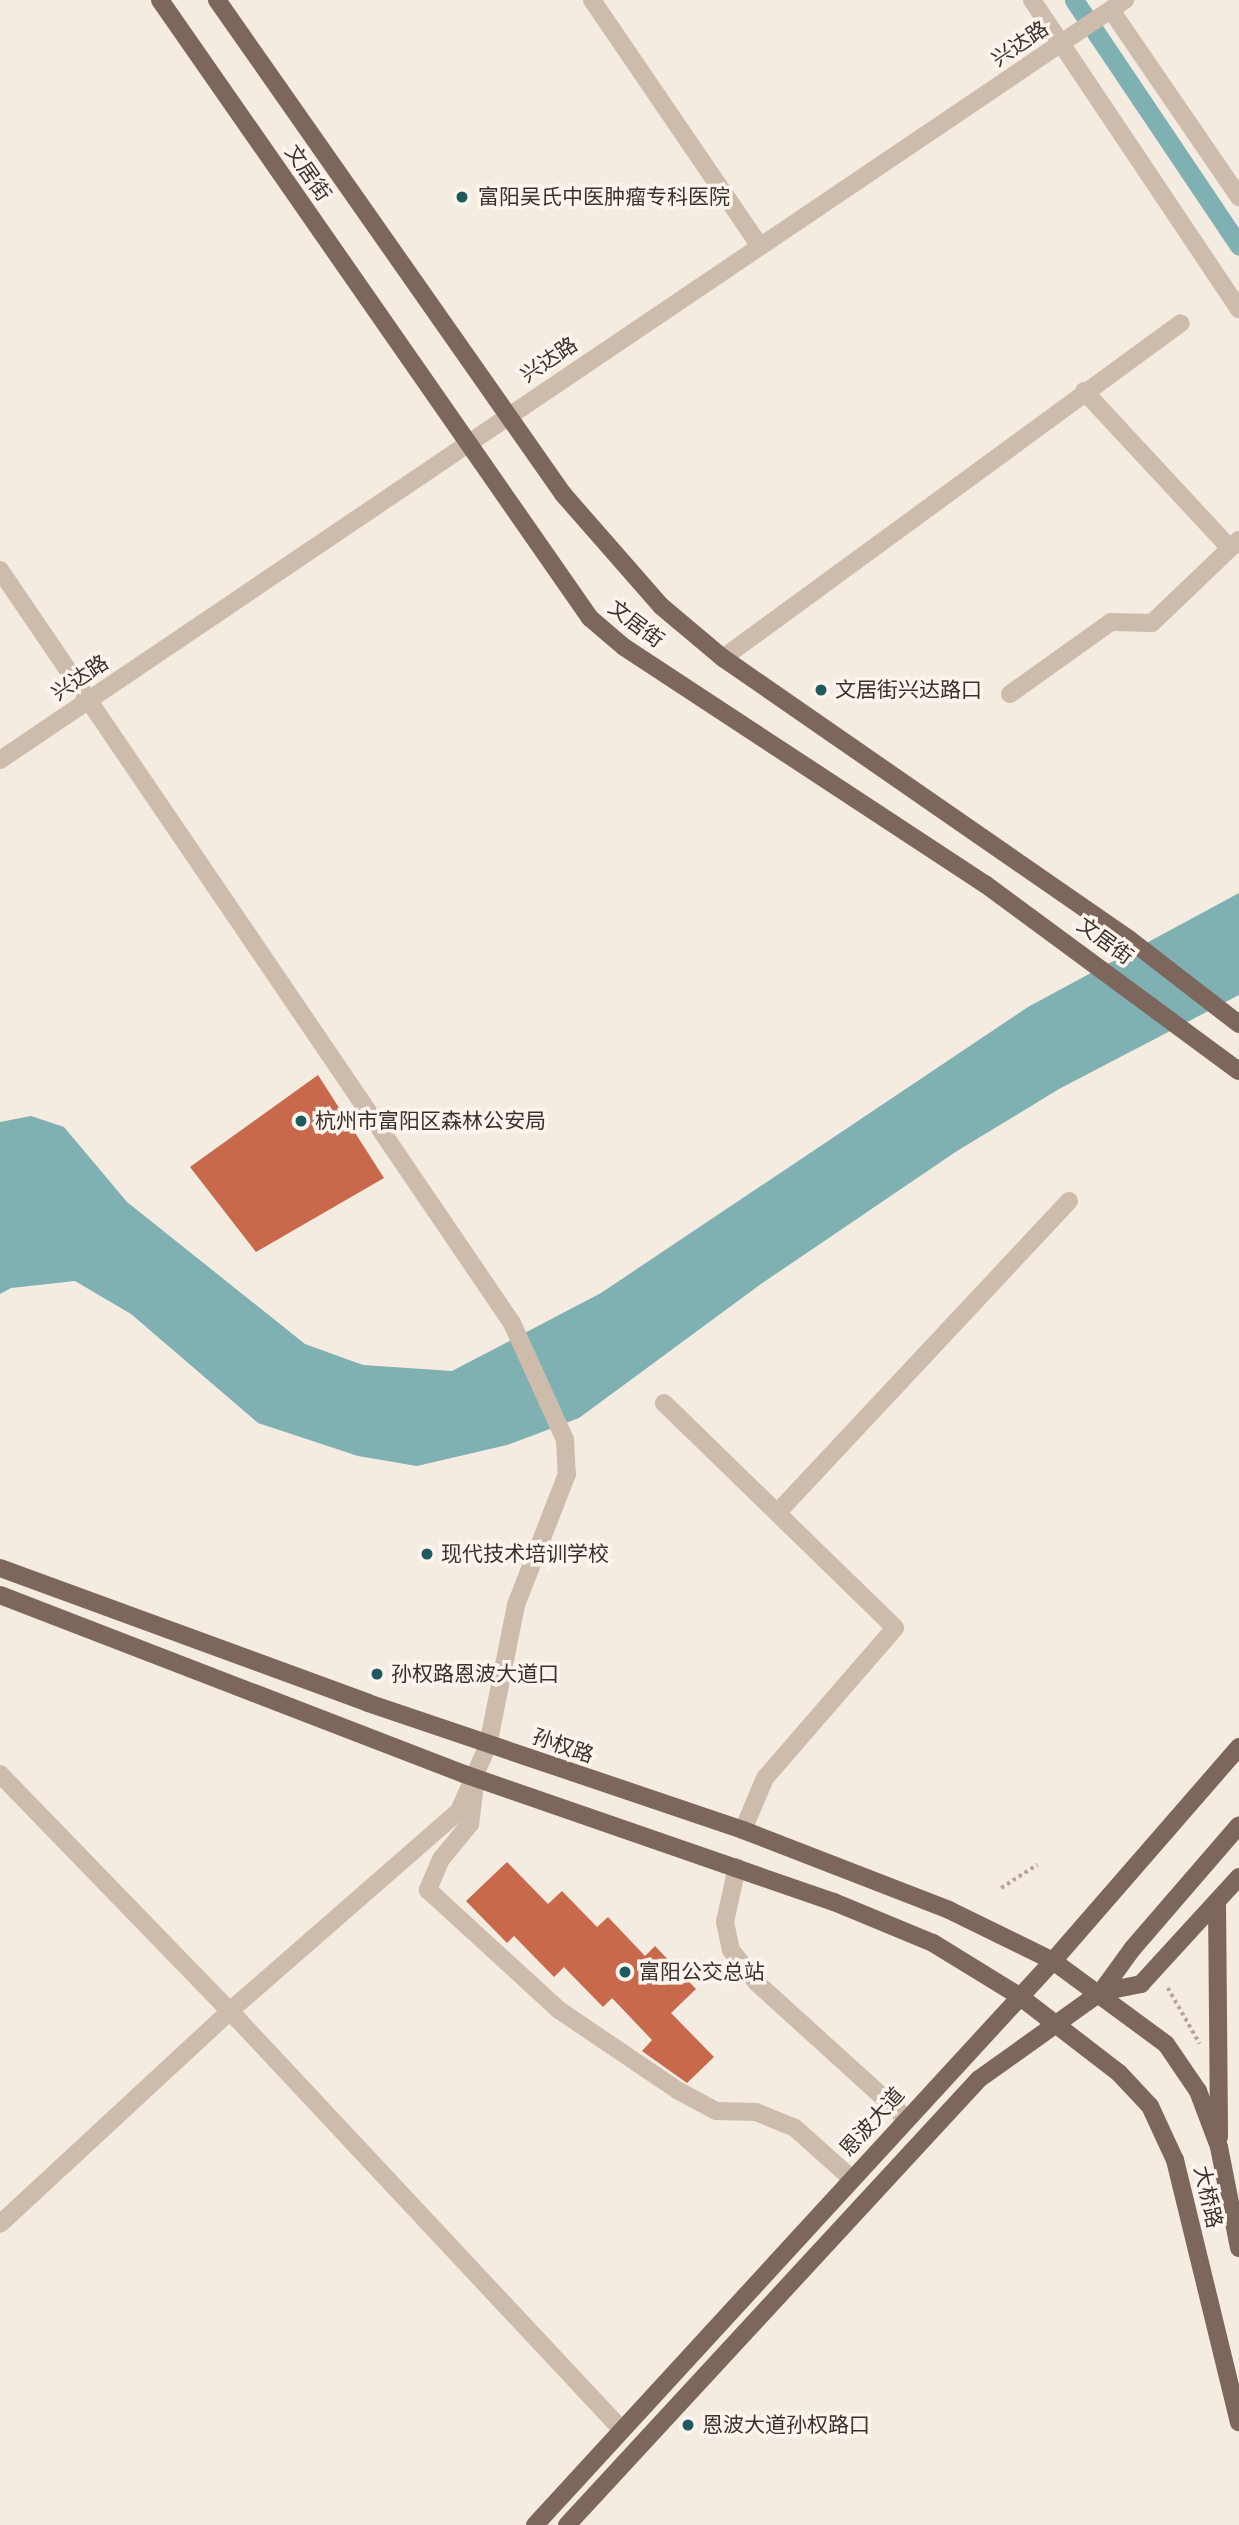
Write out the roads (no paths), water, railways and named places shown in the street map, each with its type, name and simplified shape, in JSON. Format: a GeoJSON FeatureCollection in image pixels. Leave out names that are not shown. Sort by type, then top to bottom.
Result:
{"type":"FeatureCollection","features":[{"type":"Feature","properties":{"kind":"main road","name":"文居街"},"geometry":{"type":"LineString","coordinates":[[160,0],[465,444],[590,618],[624,646],[881,814],[1090,959],[1184,1026],[1239,1070]]}},
{"type":"Feature","properties":{"kind":"main road","name":"文居街"},"geometry":{"type":"LineString","coordinates":[[217,0],[506,416],[614,558],[661,606],[723,658],[1129,939],[1239,1024]]}},
{"type":"Feature","properties":{"kind":"main road","name":"孙权路"},"geometry":{"type":"LineString","coordinates":[[0,1568],[488,1745],[743,1830],[949,1910],[1053,1961],[1101,1992]]}},
{"type":"Feature","properties":{"kind":"main road"},"geometry":{"type":"LineString","coordinates":[[0,1595],[475,1778],[737,1867],[933,1943],[1059,2024]]}},
{"type":"Feature","properties":{"kind":"main road","name":"恩波大道"},"geometry":{"type":"LineString","coordinates":[[535,2525],[1053,1961],[1239,1747]]}},
{"type":"Feature","properties":{"kind":"main road"},"geometry":{"type":"LineString","coordinates":[[567,2525],[979,2079],[1101,1992],[1133,1948],[1239,1825]]}},
{"type":"Feature","properties":{"kind":"main road"},"geometry":{"type":"LineString","coordinates":[[1101,1992],[1141,1984],[1239,1877]]}},
{"type":"Feature","properties":{"kind":"main road"},"geometry":{"type":"LineString","coordinates":[[1217,1900],[1219,2147]]}},
{"type":"Feature","properties":{"kind":"main road","name":"大桥路"},"geometry":{"type":"LineString","coordinates":[[1101,1992],[1167,2044],[1198,2091],[1219,2147],[1239,2248]]}},
{"type":"Feature","properties":{"kind":"main road","name":"大桥路"},"geometry":{"type":"LineString","coordinates":[[1059,2024],[1119,2073],[1150,2106],[1175,2160],[1239,2422]]}},
{"type":"Feature","properties":{"kind":"street"},"geometry":{"type":"LineString","coordinates":[[592,0],[760,246]]}},
{"type":"Feature","properties":{"kind":"street"},"geometry":{"type":"LineString","coordinates":[[1032,0],[1066,40],[1239,309]]}},
{"type":"Feature","properties":{"kind":"street","name":"兴达路"},"geometry":{"type":"LineString","coordinates":[[0,761],[1114,7]]}},
{"type":"Feature","properties":{"kind":"street"},"geometry":{"type":"LineString","coordinates":[[1114,7],[1239,197]]}},
{"type":"Feature","properties":{"kind":"street"},"geometry":{"type":"LineString","coordinates":[[723,658],[1084,391],[1181,323]]}},
{"type":"Feature","properties":{"kind":"street"},"geometry":{"type":"LineString","coordinates":[[1010,694],[1111,621],[1152,623],[1234,544],[1084,391]]}},
{"type":"Feature","properties":{"kind":"street"},"geometry":{"type":"LineString","coordinates":[[0,570],[86,702],[512,1322],[565,1440],[567,1474],[516,1605],[488,1745],[459,1811],[230,2011],[0,2224]]}},
{"type":"Feature","properties":{"kind":"street"},"geometry":{"type":"LineString","coordinates":[[778,1512],[1069,1201]]}},
{"type":"Feature","properties":{"kind":"street"},"geometry":{"type":"LineString","coordinates":[[664,1403],[895,1628],[765,1778],[743,1830]]}},
{"type":"Feature","properties":{"kind":"street"},"geometry":{"type":"LineString","coordinates":[[0,1774],[230,2011],[622,2430]]}},
{"type":"Feature","properties":{"kind":"street"},"geometry":{"type":"LineString","coordinates":[[475,1778],[470,1824],[441,1859],[428,1890],[559,2010],[677,2090],[716,2111],[756,2112],[794,2128],[852,2178]]}},
{"type":"Feature","properties":{"kind":"street"},"geometry":{"type":"LineString","coordinates":[[737,1867],[725,1922],[731,1950],[757,1983],[906,2118]]}},
{"type":"Feature","properties":{"kind":"water"},"geometry":{"type":"Polygon","coordinates":[[[1239,893],[1239,995],[1059,1089],[957,1151],[761,1284],[579,1418],[507,1445],[417,1466],[358,1456],[258,1423],[131,1314],[75,1281],[11,1288],[0,1294],[0,1122],[31,1116],[64,1127],[127,1202],[305,1344],[363,1365],[452,1371],[601,1293],[1028,1007],[1239,893]]]}},
{"type":"Feature","properties":{"kind":"waterway"},"geometry":{"type":"LineString","coordinates":[[1074,0],[1239,246]]}},
{"type":"Feature","properties":{"kind":"place","name":"富阳吴氏中医肿瘤专科医院"},"geometry":{"type":"Point","coordinates":[462,197]}},
{"type":"Feature","properties":{"kind":"place","name":"文居街兴达路口"},"geometry":{"type":"Point","coordinates":[821,690]}},
{"type":"Feature","properties":{"kind":"place","name":"杭州市富阳区森林公安局"},"geometry":{"type":"Point","coordinates":[301,1121]}},
{"type":"Feature","properties":{"kind":"place","name":"现代技术培训学校"},"geometry":{"type":"Point","coordinates":[427,1554]}},
{"type":"Feature","properties":{"kind":"place","name":"孙权路恩波大道口"},"geometry":{"type":"Point","coordinates":[377,1674]}},
{"type":"Feature","properties":{"kind":"place","name":"富阳公交总站"},"geometry":{"type":"Point","coordinates":[625,1972]}},
{"type":"Feature","properties":{"kind":"place","name":"恩波大道孙权路口"},"geometry":{"type":"Point","coordinates":[688,2425]}}]}
